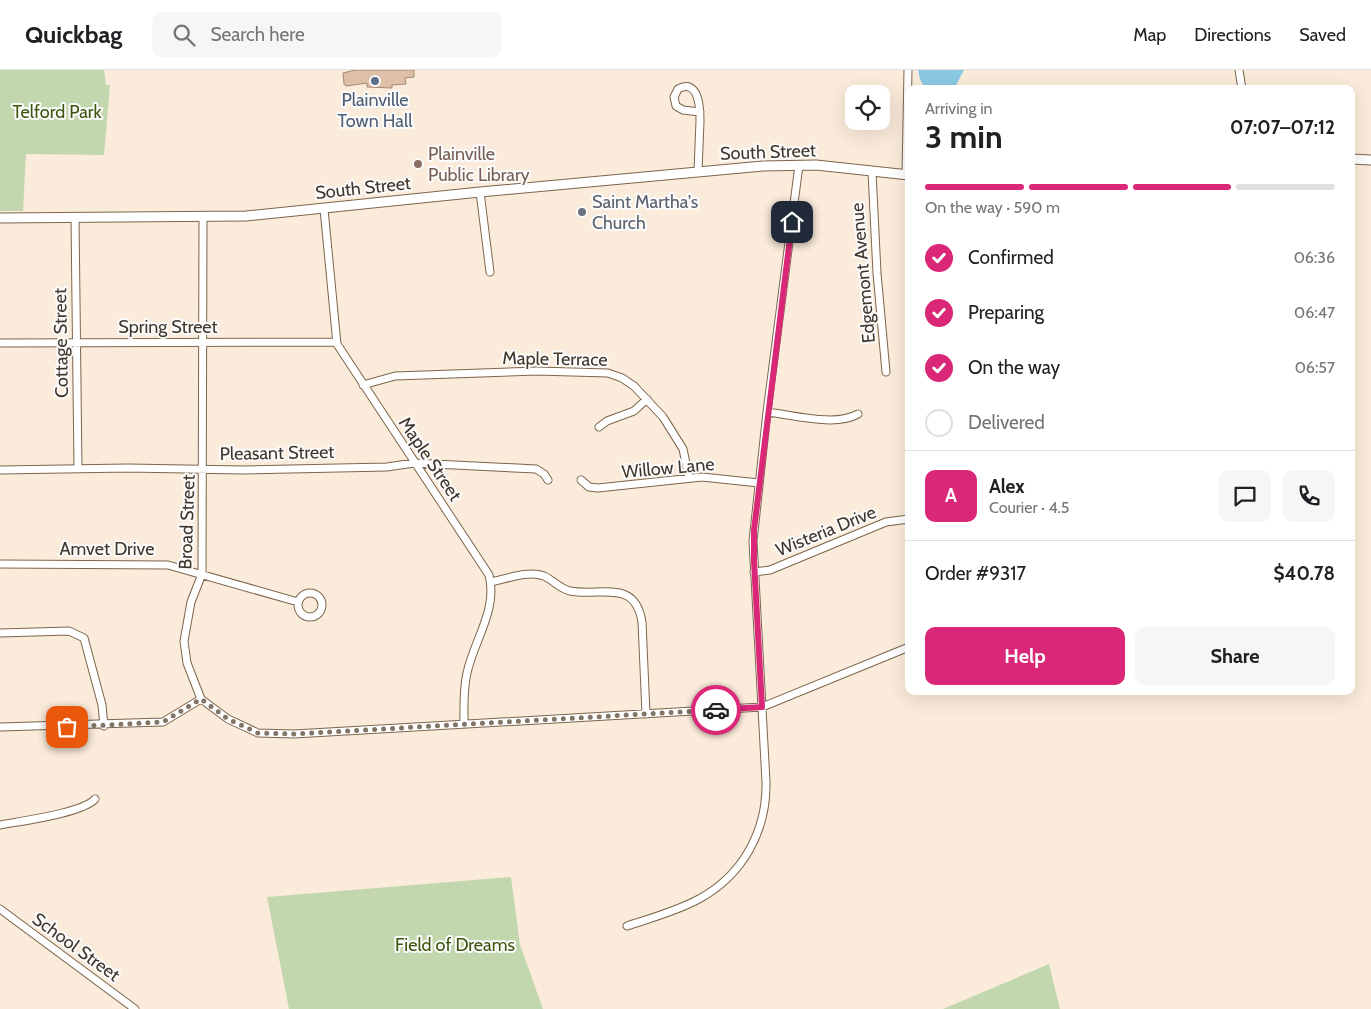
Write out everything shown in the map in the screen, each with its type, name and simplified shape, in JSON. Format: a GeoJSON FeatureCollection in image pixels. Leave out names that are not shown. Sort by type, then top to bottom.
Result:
{"type":"FeatureCollection","features":[{"type":"Feature","properties":{"kind":"main road"},"geometry":{"type":"LineString","coordinates":[[1355,159],[1371,160]]}},
{"type":"Feature","properties":{"kind":"main road","name":"South Street"},"geometry":{"type":"LineString","coordinates":[[0,218],[203,218],[264,215],[698,171],[799,165],[905,175]]}},
{"type":"Feature","properties":{"kind":"street"},"geometry":{"type":"LineString","coordinates":[[908,70],[908,85]]}},
{"type":"Feature","properties":{"kind":"street"},"geometry":{"type":"LineString","coordinates":[[1239,70],[1241,85]]}},
{"type":"Feature","properties":{"kind":"street"},"geometry":{"type":"LineString","coordinates":[[698,171],[700,112],[697,93],[686,86],[678,89],[674,97],[675,104],[682,110],[700,112]]}},
{"type":"Feature","properties":{"kind":"street"},"geometry":{"type":"LineString","coordinates":[[627,926],[683,906],[706,895],[733,873],[748,853],[760,829],[766,802],[766,773],[753,541],[799,165]]}},
{"type":"Feature","properties":{"kind":"street","name":"Edgemont Avenue"},"geometry":{"type":"LineString","coordinates":[[872,172],[877,273],[886,372]]}},
{"type":"Feature","properties":{"kind":"street"},"geometry":{"type":"LineString","coordinates":[[480,192],[490,272]]}},
{"type":"Feature","properties":{"kind":"street","name":"Maple Street"},"geometry":{"type":"LineString","coordinates":[[324,209],[336,342],[414,463],[482,562],[491,582],[489,611],[467,673],[464,694],[464,724]]}},
{"type":"Feature","properties":{"kind":"street","name":"Cottage Street"},"geometry":{"type":"LineString","coordinates":[[75,217],[78,469]]}},
{"type":"Feature","properties":{"kind":"street","name":"Broad Street"},"geometry":{"type":"LineString","coordinates":[[201,699],[187,663],[184,641],[191,602],[202,574],[204,469],[203,218]]}},
{"type":"Feature","properties":{"kind":"street","name":"Spring Street"},"geometry":{"type":"LineString","coordinates":[[0,343],[336,342]]}},
{"type":"Feature","properties":{"kind":"street","name":"Maple Terrace"},"geometry":{"type":"LineString","coordinates":[[363,386],[395,376],[594,371],[608,373],[622,378],[634,386],[663,417],[680,442],[686,456],[690,478]]}},
{"type":"Feature","properties":{"kind":"street"},"geometry":{"type":"LineString","coordinates":[[599,427],[607,421],[634,411],[646,398]]}},
{"type":"Feature","properties":{"kind":"street"},"geometry":{"type":"LineString","coordinates":[[768,412],[837,420],[849,419],[858,414]]}},
{"type":"Feature","properties":{"kind":"street","name":"Pleasant Street"},"geometry":{"type":"LineString","coordinates":[[0,470],[387,467],[414,463],[536,469],[544,474],[548,480]]}},
{"type":"Feature","properties":{"kind":"street","name":"Willow Lane"},"geometry":{"type":"LineString","coordinates":[[581,480],[589,487],[598,488],[659,483],[690,478],[722,478],[759,483]]}},
{"type":"Feature","properties":{"kind":"street","name":"Wisteria Drive"},"geometry":{"type":"LineString","coordinates":[[754,572],[770,570],[886,522],[905,520]]}},
{"type":"Feature","properties":{"kind":"street","name":"Amvet Drive"},"geometry":{"type":"LineString","coordinates":[[0,564],[168,565],[298,602]]}},
{"type":"Feature","properties":{"kind":"street"},"geometry":{"type":"LineString","coordinates":[[491,582],[534,574],[545,576],[570,591],[611,592],[631,598],[638,608],[642,622],[646,714]]}},
{"type":"Feature","properties":{"kind":"street"},"geometry":{"type":"LineString","coordinates":[[0,633],[69,632],[84,638],[102,705],[104,726]]}},
{"type":"Feature","properties":{"kind":"street"},"geometry":{"type":"LineString","coordinates":[[0,728],[104,726],[163,722],[201,699],[228,719],[258,733],[294,734],[762,707],[905,649]]}},
{"type":"Feature","properties":{"kind":"street"},"geometry":{"type":"LineString","coordinates":[[0,825],[70,811],[91,804],[95,799]]}},
{"type":"Feature","properties":{"kind":"street","name":"School Street"},"geometry":{"type":"LineString","coordinates":[[0,910],[135,1009]]}},
{"type":"Feature","properties":{"kind":"green space","name":"Telford Park"},"geometry":{"type":"Polygon","coordinates":[[[0,70],[104,70],[106,85],[110,85],[104,155],[26,154],[23,211],[0,211],[0,70]]]}},
{"type":"Feature","properties":{"kind":"green space","name":"Field of Dreams"},"geometry":{"type":"Polygon","coordinates":[[[511,877],[520,945],[543,1009],[289,1009],[267,897],[511,877]]]}},
{"type":"Feature","properties":{"kind":"green space"},"geometry":{"type":"Polygon","coordinates":[[[1049,964],[1060,1009],[943,1009],[1049,964]]]}},
{"type":"Feature","properties":{"kind":"water"},"geometry":{"type":"Polygon","coordinates":[[[918,70],[964,70],[956,85],[923,85],[918,70]]]}},
{"type":"Feature","properties":{"kind":"building","name":"Plainville Town Hall"},"geometry":{"type":"Polygon","coordinates":[[[355,70],[414,70],[414,77],[405,78],[406,84],[392,85],[392,88],[367,87],[367,83],[346,86],[343,73],[355,70]]]}},
{"type":"Feature","properties":{"kind":"way so far"},"geometry":{"type":"LineString","coordinates":[[67,727],[163,722],[201,699],[228,719],[258,733],[294,734],[716,710]]}},
{"type":"Feature","properties":{"kind":"place","name":"Plainville Town Hall"},"geometry":{"type":"Point","coordinates":[375,81]}},
{"type":"Feature","properties":{"kind":"place","name":"Plainville Public Library"},"geometry":{"type":"Point","coordinates":[418,164]}},
{"type":"Feature","properties":{"kind":"place","name":"Saint Martha's Church"},"geometry":{"type":"Point","coordinates":[582,212]}},
{"type":"Feature","properties":{"kind":"route"},"geometry":{"type":"LineString","coordinates":[[716,710],[762,707],[753,541],[792,222]]}}]}
